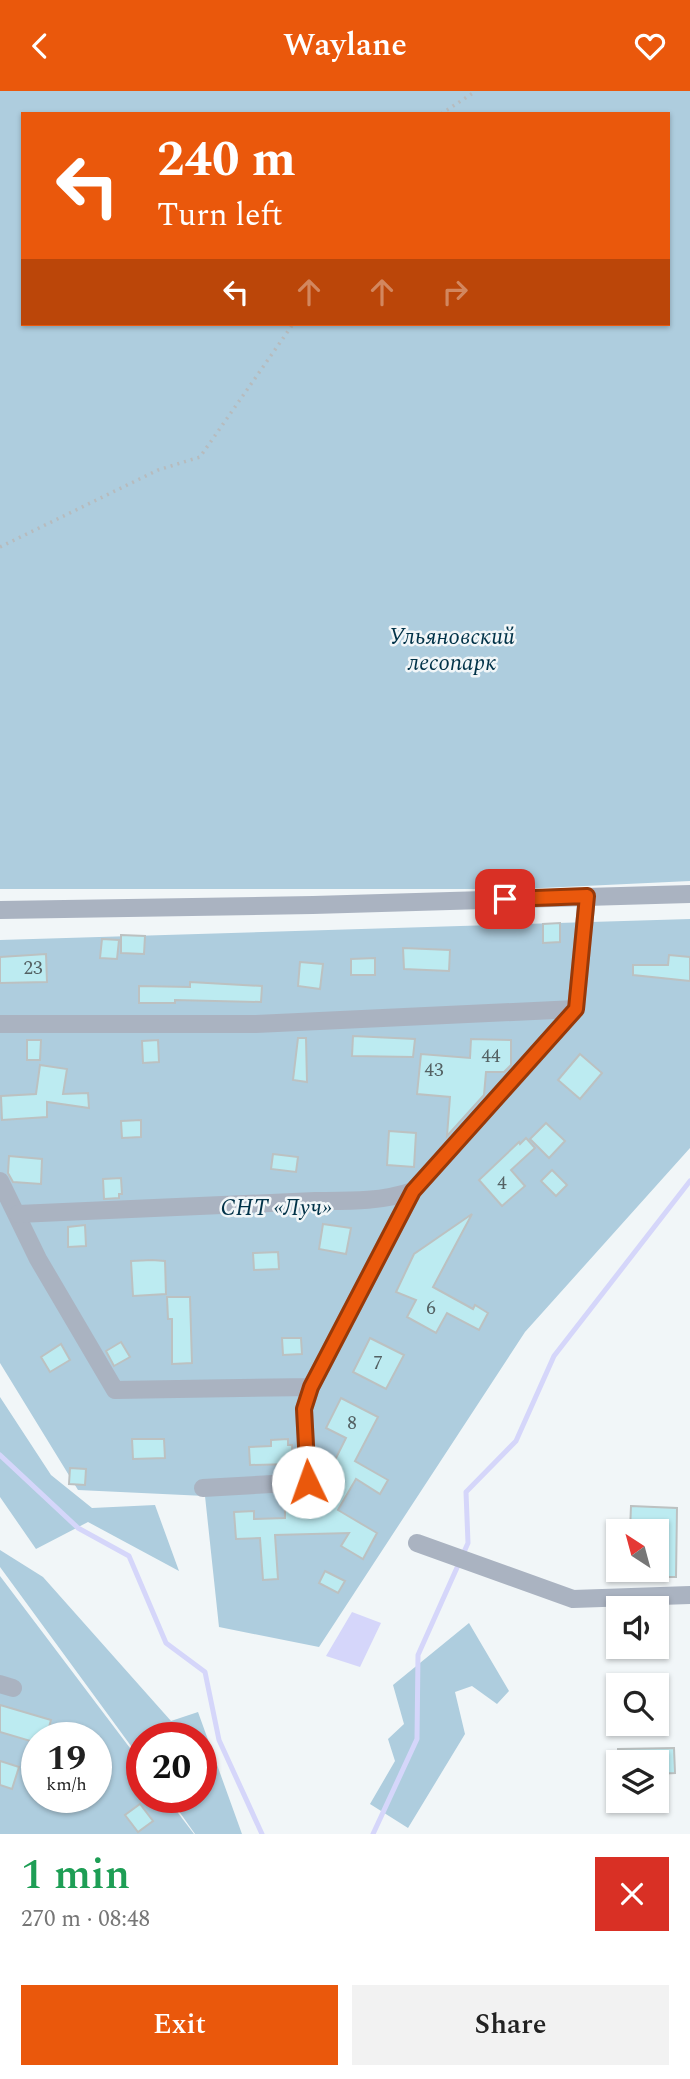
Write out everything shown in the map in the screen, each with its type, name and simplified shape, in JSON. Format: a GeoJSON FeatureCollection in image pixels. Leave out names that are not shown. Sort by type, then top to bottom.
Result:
{"type":"FeatureCollection","features":[{"type":"Feature","properties":{"kind":"street"},"geometry":{"type":"LineString","coordinates":[[0,910],[313,905],[690,894]]}},
{"type":"Feature","properties":{"kind":"street"},"geometry":{"type":"LineString","coordinates":[[203,1488],[308,1482],[304,1409],[311,1387],[413,1191],[576,1009],[587,896]]}},
{"type":"Feature","properties":{"kind":"street"},"geometry":{"type":"LineString","coordinates":[[0,1024],[256,1024],[576,1009]]}},
{"type":"Feature","properties":{"kind":"street"},"geometry":{"type":"LineString","coordinates":[[0,1181],[38,1259],[115,1390],[311,1387]]}},
{"type":"Feature","properties":{"kind":"street"},"geometry":{"type":"LineString","coordinates":[[18,1215],[365,1201],[389,1199],[413,1191]]}},
{"type":"Feature","properties":{"kind":"street"},"geometry":{"type":"LineString","coordinates":[[417,1543],[573,1599],[690,1595]]}},
{"type":"Feature","properties":{"kind":"path"},"geometry":{"type":"LineString","coordinates":[[443,112],[476,91]]}},
{"type":"Feature","properties":{"kind":"path"},"geometry":{"type":"LineString","coordinates":[[0,547],[158,470],[200,457],[292,326]]}},
{"type":"Feature","properties":{"kind":"green space","name":"Ульяновский лесопарк"},"geometry":{"type":"Polygon","coordinates":[[[0,91],[690,91],[690,881],[521,889],[0,889],[0,91]]]}},
{"type":"Feature","properties":{"kind":"green space","name":"СНТ «Луч»"},"geometry":{"type":"Polygon","coordinates":[[[690,919],[690,1148],[525,1332],[319,1647],[219,1627],[205,1496],[78,1490],[0,1363],[0,940],[690,919]]]}},
{"type":"Feature","properties":{"kind":"green space"},"geometry":{"type":"Polygon","coordinates":[[[0,1397],[51,1475],[92,1508],[155,1505],[179,1571],[88,1522],[36,1549],[0,1497],[0,1397]]]}},
{"type":"Feature","properties":{"kind":"green space"},"geometry":{"type":"Polygon","coordinates":[[[0,1550],[43,1577],[171,1721],[198,1712],[202,1722],[126,1722],[126,1739],[0,1567],[0,1550]]]}},
{"type":"Feature","properties":{"kind":"green space"},"geometry":{"type":"Polygon","coordinates":[[[0,1576],[110,1722],[21,1722],[21,1813],[112,1813],[112,1724],[126,1743],[126,1813],[178,1813],[194,1834],[0,1834],[0,1576]]]}},
{"type":"Feature","properties":{"kind":"green space"},"geometry":{"type":"Polygon","coordinates":[[[469,1623],[509,1691],[497,1704],[472,1686],[455,1692],[465,1734],[408,1828],[370,1804],[395,1761],[388,1739],[404,1724],[393,1685],[469,1623]]]}},
{"type":"Feature","properties":{"kind":"green space"},"geometry":{"type":"Polygon","coordinates":[[[217,1765],[242,1834],[195,1834],[180,1813],[217,1813],[217,1765]]]}},
{"type":"Feature","properties":{"kind":"shaded area"},"geometry":{"type":"Polygon","coordinates":[[[352,1612],[381,1623],[360,1667],[326,1656],[352,1612]]]}},
{"type":"Feature","properties":{"kind":"building"},"geometry":{"type":"Polygon","coordinates":[[[560,923],[560,942],[543,943],[543,924],[560,923]]]}},
{"type":"Feature","properties":{"kind":"building"},"geometry":{"type":"Polygon","coordinates":[[[121,935],[145,936],[144,954],[121,953],[121,935]]]}},
{"type":"Feature","properties":{"kind":"building"},"geometry":{"type":"Polygon","coordinates":[[[102,939],[119,940],[117,959],[100,958],[102,939]]]}},
{"type":"Feature","properties":{"kind":"building"},"geometry":{"type":"Polygon","coordinates":[[[403,948],[450,950],[449,971],[404,969],[403,948]]]}},
{"type":"Feature","properties":{"kind":"building"},"geometry":{"type":"Polygon","coordinates":[[[46,954],[47,982],[0,983],[0,957],[46,954]]]}},
{"type":"Feature","properties":{"kind":"building"},"geometry":{"type":"Polygon","coordinates":[[[669,955],[690,957],[690,981],[633,975],[633,965],[668,965],[669,955]]]}},
{"type":"Feature","properties":{"kind":"building"},"geometry":{"type":"Polygon","coordinates":[[[375,958],[375,975],[351,975],[351,959],[375,958]]]}},
{"type":"Feature","properties":{"kind":"building"},"geometry":{"type":"Polygon","coordinates":[[[300,962],[323,964],[320,989],[298,986],[300,962]]]}},
{"type":"Feature","properties":{"kind":"building"},"geometry":{"type":"Polygon","coordinates":[[[190,982],[262,986],[261,1002],[175,1000],[175,1003],[139,1003],[139,986],[190,987],[190,982]]]}},
{"type":"Feature","properties":{"kind":"building"},"geometry":{"type":"Polygon","coordinates":[[[353,1036],[415,1039],[413,1057],[352,1056],[353,1036]]]}},
{"type":"Feature","properties":{"kind":"building"},"geometry":{"type":"Polygon","coordinates":[[[298,1038],[306,1038],[307,1082],[293,1080],[298,1038]]]}},
{"type":"Feature","properties":{"kind":"building"},"geometry":{"type":"Polygon","coordinates":[[[471,1039],[511,1040],[511,1065],[504,1072],[486,1072],[484,1095],[447,1136],[450,1097],[417,1094],[421,1054],[470,1058],[471,1039]]]}},
{"type":"Feature","properties":{"kind":"building"},"geometry":{"type":"Polygon","coordinates":[[[27,1040],[41,1040],[40,1060],[27,1060],[27,1040]]]}},
{"type":"Feature","properties":{"kind":"building"},"geometry":{"type":"Polygon","coordinates":[[[158,1040],[159,1062],[143,1063],[142,1041],[158,1040]]]}},
{"type":"Feature","properties":{"kind":"building"},"geometry":{"type":"Polygon","coordinates":[[[580,1054],[602,1073],[580,1099],[558,1080],[580,1054]]]}},
{"type":"Feature","properties":{"kind":"building"},"geometry":{"type":"Polygon","coordinates":[[[40,1065],[67,1069],[63,1094],[88,1093],[89,1108],[47,1102],[47,1117],[2,1120],[1,1096],[36,1094],[40,1065]]]}},
{"type":"Feature","properties":{"kind":"building"},"geometry":{"type":"Polygon","coordinates":[[[141,1120],[141,1137],[122,1138],[121,1121],[141,1120]]]}},
{"type":"Feature","properties":{"kind":"building"},"geometry":{"type":"Polygon","coordinates":[[[546,1123],[565,1141],[549,1158],[530,1139],[546,1123]]]}},
{"type":"Feature","properties":{"kind":"building"},"geometry":{"type":"Polygon","coordinates":[[[389,1131],[416,1133],[414,1167],[387,1165],[389,1131]]]}},
{"type":"Feature","properties":{"kind":"building"},"geometry":{"type":"Polygon","coordinates":[[[526,1138],[535,1148],[511,1170],[525,1186],[502,1206],[479,1180],[526,1138]]]}},
{"type":"Feature","properties":{"kind":"building"},"geometry":{"type":"Polygon","coordinates":[[[273,1154],[298,1157],[296,1172],[271,1169],[273,1154]]]}},
{"type":"Feature","properties":{"kind":"building"},"geometry":{"type":"Polygon","coordinates":[[[9,1156],[42,1159],[41,1184],[13,1182],[8,1173],[9,1156]]]}},
{"type":"Feature","properties":{"kind":"building"},"geometry":{"type":"Polygon","coordinates":[[[552,1170],[567,1185],[556,1196],[541,1181],[552,1170]]]}},
{"type":"Feature","properties":{"kind":"building"},"geometry":{"type":"Polygon","coordinates":[[[121,1178],[122,1194],[119,1194],[119,1198],[104,1199],[103,1179],[121,1178]]]}},
{"type":"Feature","properties":{"kind":"building"},"geometry":{"type":"Polygon","coordinates":[[[472,1214],[433,1287],[473,1309],[475,1305],[488,1313],[479,1330],[447,1313],[436,1333],[407,1317],[416,1300],[396,1292],[414,1254],[472,1214]]]}},
{"type":"Feature","properties":{"kind":"building"},"geometry":{"type":"Polygon","coordinates":[[[323,1224],[351,1228],[346,1254],[319,1249],[323,1224]]]}},
{"type":"Feature","properties":{"kind":"building"},"geometry":{"type":"Polygon","coordinates":[[[85,1225],[86,1246],[68,1247],[68,1227],[85,1225]]]}},
{"type":"Feature","properties":{"kind":"building"},"geometry":{"type":"Polygon","coordinates":[[[278,1252],[279,1269],[254,1270],[253,1253],[278,1252]]]}},
{"type":"Feature","properties":{"kind":"building"},"geometry":{"type":"Polygon","coordinates":[[[131,1261],[165,1261],[166,1294],[133,1296],[131,1261]]]}},
{"type":"Feature","properties":{"kind":"building"},"geometry":{"type":"Polygon","coordinates":[[[167,1297],[190,1297],[192,1363],[172,1364],[172,1319],[168,1319],[167,1297]]]}},
{"type":"Feature","properties":{"kind":"building"},"geometry":{"type":"Polygon","coordinates":[[[282,1338],[301,1338],[302,1354],[283,1355],[282,1338]]]}},
{"type":"Feature","properties":{"kind":"building"},"geometry":{"type":"Polygon","coordinates":[[[370,1338],[404,1355],[386,1389],[353,1372],[370,1338]]]}},
{"type":"Feature","properties":{"kind":"building"},"geometry":{"type":"Polygon","coordinates":[[[121,1342],[130,1357],[114,1366],[106,1351],[121,1342]]]}},
{"type":"Feature","properties":{"kind":"building"},"geometry":{"type":"Polygon","coordinates":[[[61,1344],[70,1360],[50,1372],[41,1357],[61,1344]]]}},
{"type":"Feature","properties":{"kind":"building"},"geometry":{"type":"Polygon","coordinates":[[[341,1398],[378,1417],[355,1461],[388,1480],[380,1494],[356,1479],[338,1510],[377,1533],[363,1559],[341,1546],[349,1533],[275,1535],[278,1579],[263,1580],[260,1538],[236,1539],[234,1512],[254,1511],[254,1519],[285,1518],[285,1509],[314,1508],[331,1478],[327,1476],[346,1438],[326,1428],[341,1398]]]}},
{"type":"Feature","properties":{"kind":"building"},"geometry":{"type":"Polygon","coordinates":[[[132,1439],[164,1439],[165,1458],[133,1459],[132,1439]]]}},
{"type":"Feature","properties":{"kind":"building"},"geometry":{"type":"Polygon","coordinates":[[[288,1439],[288,1445],[292,1445],[293,1464],[250,1465],[249,1447],[271,1446],[271,1440],[288,1439]]]}},
{"type":"Feature","properties":{"kind":"building"},"geometry":{"type":"Polygon","coordinates":[[[70,1468],[86,1469],[85,1485],[69,1484],[70,1468]]]}},
{"type":"Feature","properties":{"kind":"building"},"geometry":{"type":"Polygon","coordinates":[[[631,1506],[677,1508],[676,1577],[669,1577],[669,1519],[630,1519],[631,1506]]]}},
{"type":"Feature","properties":{"kind":"building"},"geometry":{"type":"Polygon","coordinates":[[[325,1571],[345,1581],[338,1593],[319,1583],[325,1571]]]}},
{"type":"Feature","properties":{"kind":"building"},"geometry":{"type":"Polygon","coordinates":[[[0,1705],[51,1720],[21,1722],[21,1738],[0,1732],[0,1705]]]}},
{"type":"Feature","properties":{"kind":"building"},"geometry":{"type":"Polygon","coordinates":[[[674,1748],[675,1773],[669,1773],[669,1750],[618,1749],[674,1748]]]}},
{"type":"Feature","properties":{"kind":"building"},"geometry":{"type":"Polygon","coordinates":[[[0,1761],[19,1767],[12,1789],[0,1785],[0,1761]]]}},
{"type":"Feature","properties":{"kind":"building"},"geometry":{"type":"Polygon","coordinates":[[[147,1813],[153,1821],[138,1832],[125,1815],[147,1813]]]}},
{"type":"Feature","properties":{"kind":"waterway"},"geometry":{"type":"LineString","coordinates":[[373,1834],[417,1739],[418,1655],[468,1543],[466,1492],[516,1441],[554,1356],[690,1181]]}},
{"type":"Feature","properties":{"kind":"waterway"},"geometry":{"type":"LineString","coordinates":[[0,1455],[78,1528],[129,1556],[166,1643],[205,1672],[219,1740],[262,1834]]}},
{"type":"Feature","properties":{"kind":"route"},"geometry":{"type":"LineString","coordinates":[[308,1482],[304,1409],[311,1387],[413,1191],[576,1009],[587,896],[505,899]]}}]}
